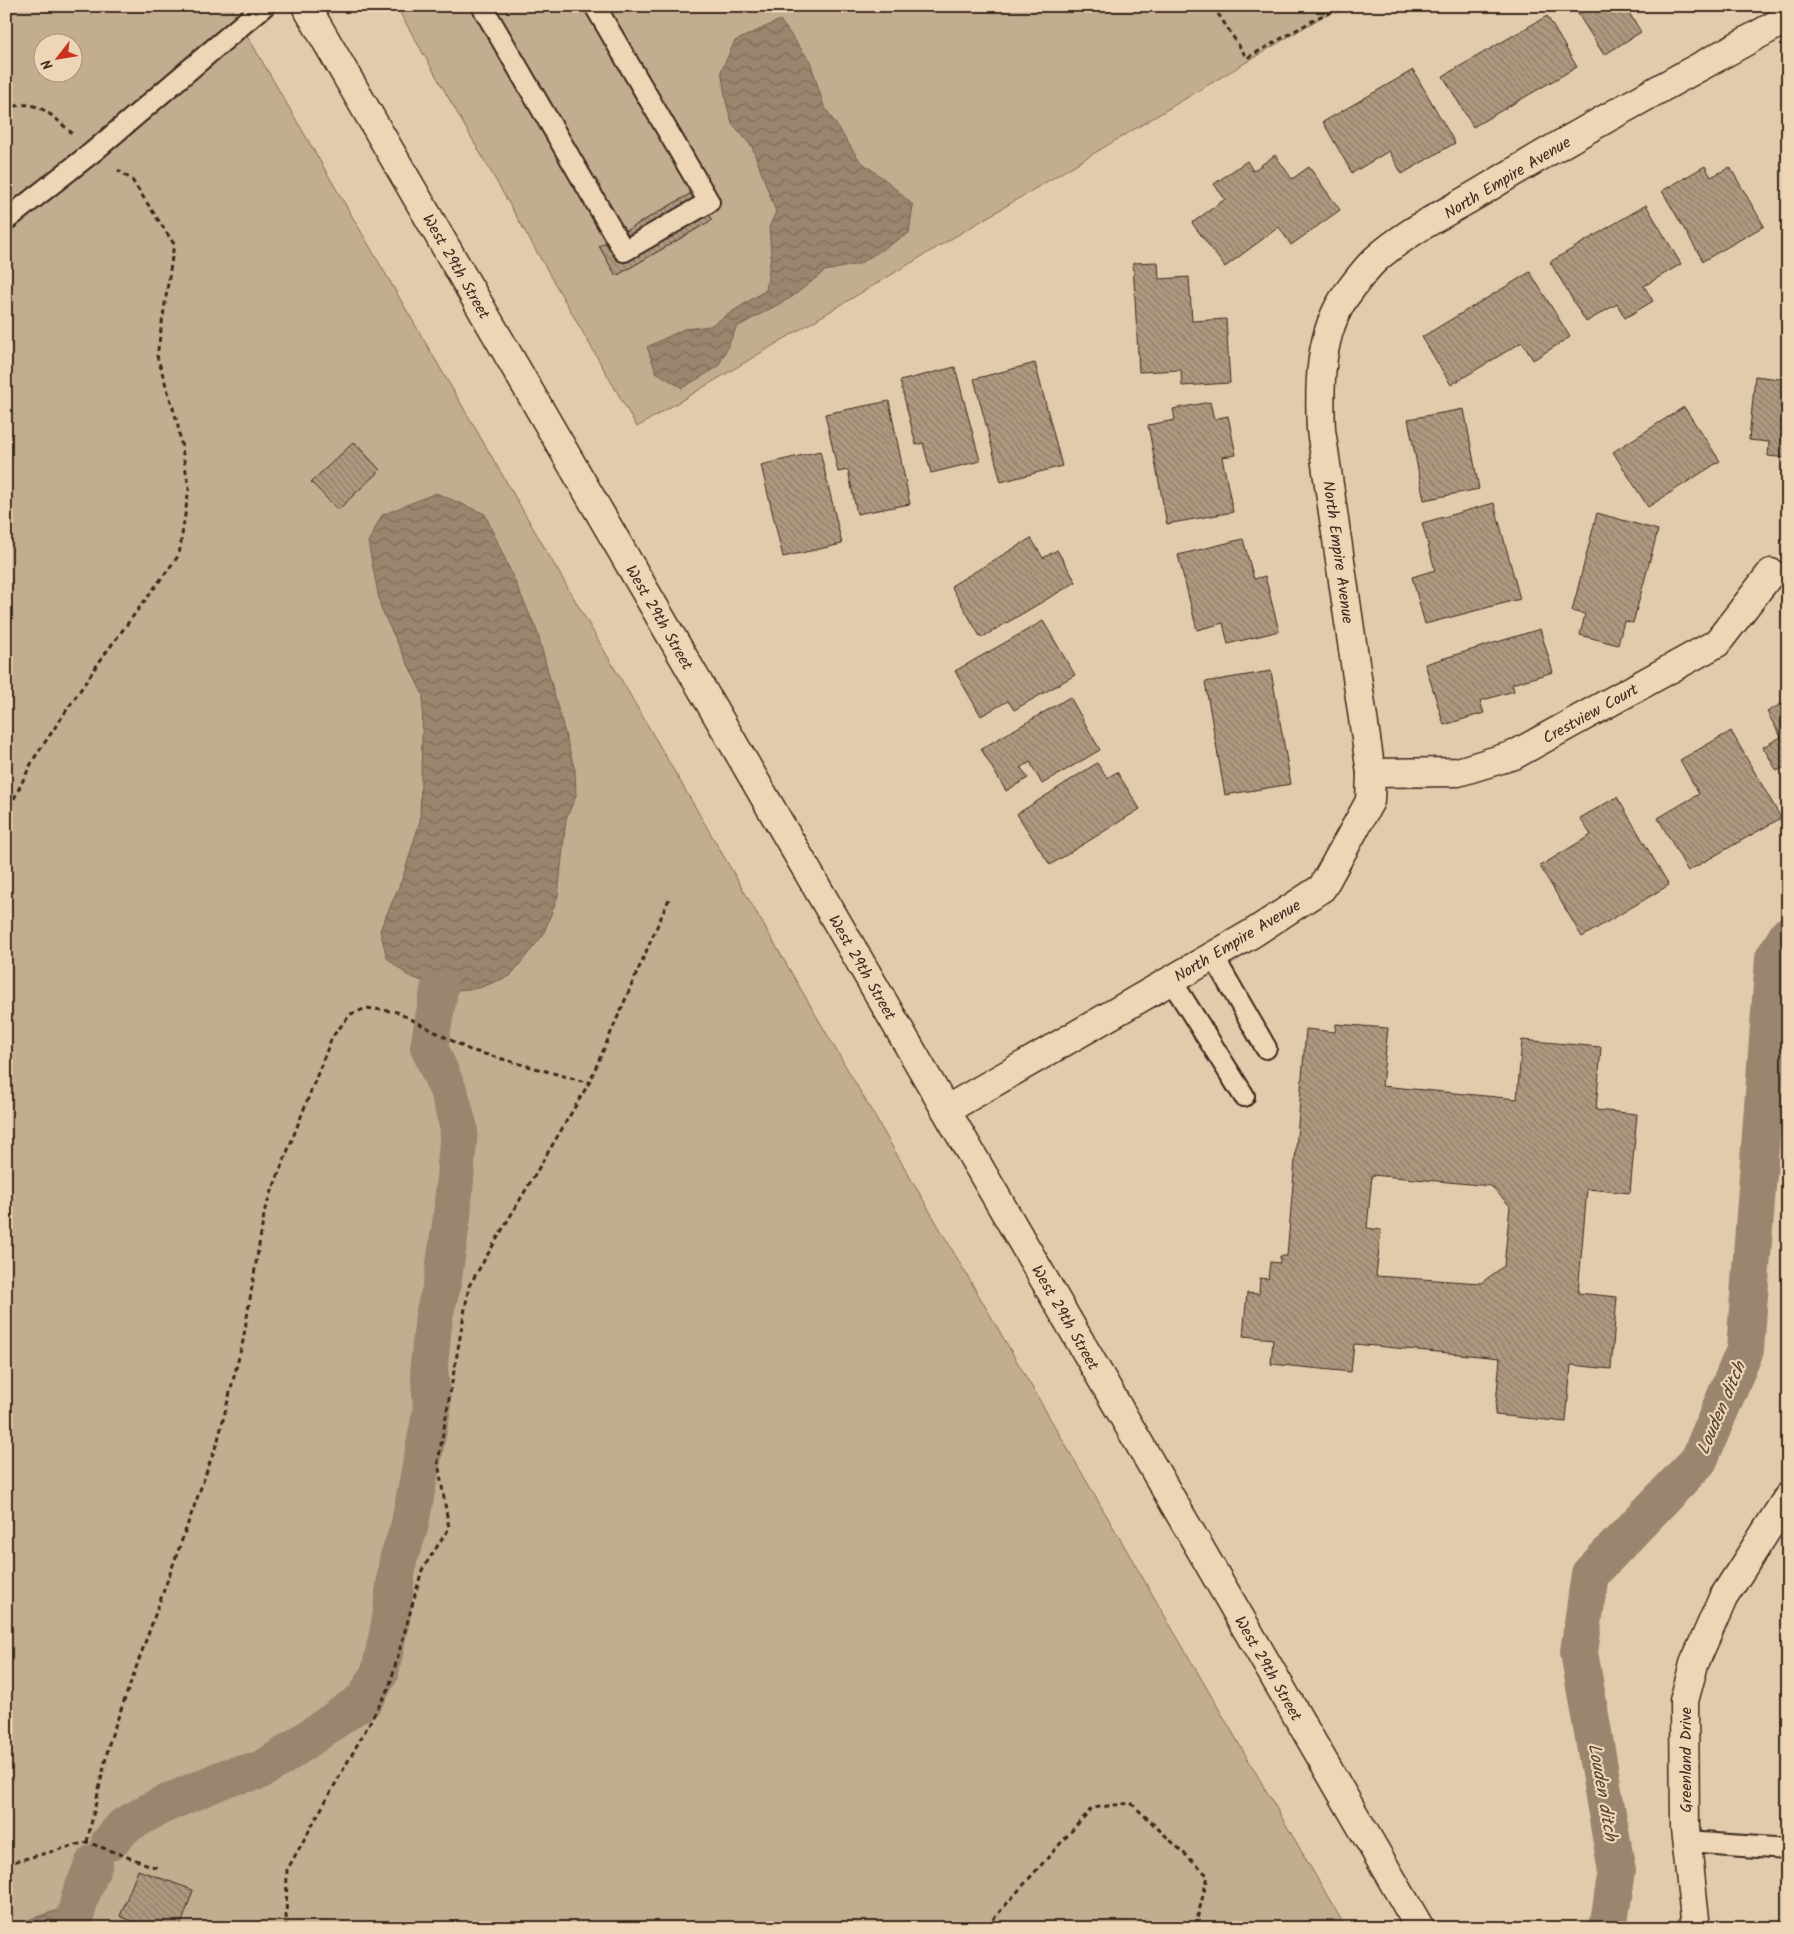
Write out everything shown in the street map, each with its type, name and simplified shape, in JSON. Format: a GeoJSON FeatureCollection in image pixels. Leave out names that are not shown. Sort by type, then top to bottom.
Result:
{"type":"FeatureCollection","features":[{"type":"Feature","properties":{"kind":"street","name":"West 29th Street"},"geometry":{"type":"LineString","coordinates":[[313,9],[946,1110],[1420,1928]]}},
{"type":"Feature","properties":{"kind":"street","name":"North Empire Avenue"},"geometry":{"type":"LineString","coordinates":[[946,1110],[1213,956],[1322,888],[1370,801],[1371,773],[1321,430],[1319,392],[1323,360],[1331,327],[1345,296],[1375,260],[1402,240],[1535,158],[1788,18]]}},
{"type":"Feature","properties":{"kind":"street","name":"Crestview Court"},"geometry":{"type":"LineString","coordinates":[[1371,773],[1458,772],[1514,755],[1716,643],[1771,573]]}},
{"type":"Feature","properties":{"kind":"street","name":"Greenland Drive"},"geometry":{"type":"LineString","coordinates":[[1696,1928],[1686,1842],[1684,1702],[1694,1664],[1722,1598],[1788,1497]]}},
{"type":"Feature","properties":{"kind":"lane"},"geometry":{"type":"LineString","coordinates":[[6,220],[94,151],[264,6]]}},
{"type":"Feature","properties":{"kind":"lane"},"geometry":{"type":"LineString","coordinates":[[482,6],[624,251],[709,202],[594,6]]}},
{"type":"Feature","properties":{"kind":"lane"},"geometry":{"type":"LineString","coordinates":[[1213,956],[1266,1048]]}},
{"type":"Feature","properties":{"kind":"lane"},"geometry":{"type":"LineString","coordinates":[[1171,980],[1244,1096]]}},
{"type":"Feature","properties":{"kind":"lane"},"geometry":{"type":"LineString","coordinates":[[1686,1842],[1788,1849]]}},
{"type":"Feature","properties":{"kind":"path"},"geometry":{"type":"LineString","coordinates":[[968,6],[972,8],[976,6]]}},
{"type":"Feature","properties":{"kind":"path"},"geometry":{"type":"LineString","coordinates":[[1213,6],[1247,58],[1321,16],[1352,6]]}},
{"type":"Feature","properties":{"kind":"path"},"geometry":{"type":"LineString","coordinates":[[6,110],[16,105],[42,107],[132,180],[174,244],[157,356],[177,422],[189,488],[178,555],[104,655],[33,760],[6,814]]}},
{"type":"Feature","properties":{"kind":"path"},"geometry":{"type":"LineString","coordinates":[[286,1928],[287,1870],[389,1688],[422,1570],[449,1528],[438,1462],[469,1286],[589,1083],[670,899]]}},
{"type":"Feature","properties":{"kind":"path"},"geometry":{"type":"LineString","coordinates":[[87,1842],[110,1740],[218,1440],[243,1341],[265,1209],[332,1037],[351,1014],[367,1008],[397,1012],[470,1050],[589,1083]]}},
{"type":"Feature","properties":{"kind":"path"},"geometry":{"type":"LineString","coordinates":[[990,1928],[994,1918],[1092,1808],[1132,1803],[1208,1876],[1193,1928]]}},
{"type":"Feature","properties":{"kind":"path"},"geometry":{"type":"LineString","coordinates":[[6,1864],[87,1842],[160,1869]]}},
{"type":"Feature","properties":{"kind":"shaded area"},"geometry":{"type":"Polygon","coordinates":[[[6,6],[230,6],[1346,1928],[6,1928],[6,6]]]}},
{"type":"Feature","properties":{"kind":"shaded area"},"geometry":{"type":"Polygon","coordinates":[[[396,6],[1340,6],[637,427],[396,6]]]}},
{"type":"Feature","properties":{"kind":"water"},"geometry":{"type":"Polygon","coordinates":[[[780,20],[810,61],[824,106],[860,161],[888,182],[913,205],[909,233],[859,264],[825,271],[792,297],[737,327],[718,367],[682,388],[656,372],[647,347],[684,329],[710,326],[766,290],[771,255],[769,227],[776,212],[752,147],[732,123],[726,102],[721,71],[735,41],[780,20]]]}},
{"type":"Feature","properties":{"kind":"water"},"geometry":{"type":"Polygon","coordinates":[[[436,493],[485,514],[537,631],[575,770],[576,796],[566,819],[558,896],[543,935],[510,976],[479,988],[447,991],[407,975],[387,958],[380,930],[403,877],[420,821],[423,695],[381,609],[368,542],[382,515],[436,493]]]}},
{"type":"Feature","properties":{"kind":"water"},"geometry":{"type":"Polygon","coordinates":[[[58,1910],[93,1928],[6,1928],[6,1927],[58,1910]]]}},
{"type":"Feature","properties":{"kind":"building"},"geometry":{"type":"Polygon","coordinates":[[[1573,6],[1636,6],[1628,11],[1641,32],[1604,55],[1573,6]]]}},
{"type":"Feature","properties":{"kind":"building"},"geometry":{"type":"Polygon","coordinates":[[[1547,16],[1577,67],[1473,127],[1443,76],[1547,16]]]}},
{"type":"Feature","properties":{"kind":"building"},"geometry":{"type":"Polygon","coordinates":[[[1413,70],[1455,143],[1402,174],[1389,151],[1352,173],[1323,122],[1413,70]]]}},
{"type":"Feature","properties":{"kind":"building"},"geometry":{"type":"Polygon","coordinates":[[[1275,155],[1292,179],[1309,167],[1340,210],[1291,245],[1279,227],[1225,267],[1192,223],[1225,199],[1214,184],[1247,161],[1253,171],[1275,155]]]}},
{"type":"Feature","properties":{"kind":"building"},"geometry":{"type":"Polygon","coordinates":[[[1705,166],[1711,177],[1730,167],[1764,226],[1703,261],[1662,191],[1705,166]]]}},
{"type":"Feature","properties":{"kind":"building"},"geometry":{"type":"Polygon","coordinates":[[[695,191],[712,220],[616,276],[599,246],[695,191]]]}},
{"type":"Feature","properties":{"kind":"building"},"geometry":{"type":"Polygon","coordinates":[[[1646,205],[1681,264],[1644,286],[1653,301],[1625,318],[1617,304],[1586,322],[1550,262],[1646,205]]]}},
{"type":"Feature","properties":{"kind":"building"},"geometry":{"type":"Polygon","coordinates":[[[1158,262],[1159,279],[1189,277],[1192,321],[1226,319],[1230,383],[1182,386],[1181,370],[1139,372],[1133,263],[1158,262]]]}},
{"type":"Feature","properties":{"kind":"building"},"geometry":{"type":"Polygon","coordinates":[[[1530,272],[1570,337],[1533,360],[1522,342],[1451,385],[1422,337],[1530,272]]]}},
{"type":"Feature","properties":{"kind":"building"},"geometry":{"type":"Polygon","coordinates":[[[1035,363],[1062,466],[1001,482],[974,379],[1035,363]]]}},
{"type":"Feature","properties":{"kind":"building"},"geometry":{"type":"Polygon","coordinates":[[[955,367],[980,461],[931,473],[923,443],[916,445],[900,381],[955,367]]]}},
{"type":"Feature","properties":{"kind":"building"},"geometry":{"type":"Polygon","coordinates":[[[1755,376],[1788,380],[1788,458],[1768,456],[1769,442],[1749,440],[1755,376]]]}},
{"type":"Feature","properties":{"kind":"building"},"geometry":{"type":"Polygon","coordinates":[[[889,401],[910,504],[857,514],[848,470],[838,472],[825,414],[889,401]]]}},
{"type":"Feature","properties":{"kind":"building"},"geometry":{"type":"Polygon","coordinates":[[[1210,402],[1214,419],[1228,416],[1236,455],[1222,457],[1233,512],[1167,524],[1148,425],[1175,420],[1173,409],[1210,402]]]}},
{"type":"Feature","properties":{"kind":"building"},"geometry":{"type":"Polygon","coordinates":[[[1684,407],[1720,461],[1648,507],[1613,452],[1684,407]]]}},
{"type":"Feature","properties":{"kind":"building"},"geometry":{"type":"Polygon","coordinates":[[[1464,409],[1479,489],[1424,500],[1408,419],[1464,409]]]}},
{"type":"Feature","properties":{"kind":"building"},"geometry":{"type":"Polygon","coordinates":[[[354,442],[380,470],[338,510],[311,482],[354,442]]]}},
{"type":"Feature","properties":{"kind":"building"},"geometry":{"type":"Polygon","coordinates":[[[820,451],[842,544],[783,557],[761,465],[820,451]]]}},
{"type":"Feature","properties":{"kind":"building"},"geometry":{"type":"Polygon","coordinates":[[[1494,503],[1520,599],[1425,624],[1412,577],[1435,570],[1422,523],[1494,503]]]}},
{"type":"Feature","properties":{"kind":"building"},"geometry":{"type":"Polygon","coordinates":[[[1597,513],[1658,530],[1633,623],[1624,621],[1618,645],[1580,635],[1585,614],[1572,611],[1597,513]]]}},
{"type":"Feature","properties":{"kind":"building"},"geometry":{"type":"Polygon","coordinates":[[[1031,538],[1043,558],[1057,550],[1076,582],[981,638],[951,586],[1031,538]]]}},
{"type":"Feature","properties":{"kind":"building"},"geometry":{"type":"Polygon","coordinates":[[[1243,539],[1254,579],[1265,576],[1279,631],[1228,644],[1223,623],[1197,630],[1178,555],[1243,539]]]}},
{"type":"Feature","properties":{"kind":"building"},"geometry":{"type":"Polygon","coordinates":[[[1043,621],[1075,675],[1014,710],[1008,701],[981,716],[955,671],[1043,621]]]}},
{"type":"Feature","properties":{"kind":"building"},"geometry":{"type":"Polygon","coordinates":[[[1540,629],[1553,672],[1512,684],[1514,691],[1480,701],[1484,713],[1444,725],[1425,664],[1540,629]]]}},
{"type":"Feature","properties":{"kind":"building"},"geometry":{"type":"Polygon","coordinates":[[[1271,671],[1291,784],[1225,795],[1205,682],[1271,671]]]}},
{"type":"Feature","properties":{"kind":"building"},"geometry":{"type":"Polygon","coordinates":[[[1070,697],[1100,750],[1042,784],[1030,762],[1021,768],[1028,778],[1006,791],[981,749],[1070,697]]]}},
{"type":"Feature","properties":{"kind":"building"},"geometry":{"type":"Polygon","coordinates":[[[1788,700],[1788,765],[1777,771],[1763,747],[1781,737],[1767,712],[1788,700]]]}},
{"type":"Feature","properties":{"kind":"building"},"geometry":{"type":"Polygon","coordinates":[[[1731,731],[1781,818],[1688,871],[1658,818],[1699,794],[1680,760],[1731,731]]]}},
{"type":"Feature","properties":{"kind":"building"},"geometry":{"type":"Polygon","coordinates":[[[1097,763],[1107,778],[1117,772],[1140,809],[1050,865],[1017,814],[1097,763]]]}},
{"type":"Feature","properties":{"kind":"building"},"geometry":{"type":"Polygon","coordinates":[[[1617,797],[1669,885],[1582,937],[1540,866],[1591,835],[1580,818],[1617,797]]]}},
{"type":"Feature","properties":{"kind":"building"},"geometry":{"type":"Polygon","coordinates":[[[1336,1024],[1388,1028],[1382,1086],[1517,1099],[1522,1040],[1601,1047],[1596,1110],[1637,1114],[1630,1193],[1587,1189],[1578,1293],[1617,1297],[1611,1369],[1571,1365],[1566,1422],[1495,1415],[1500,1358],[1354,1344],[1351,1372],[1271,1364],[1273,1339],[1243,1336],[1247,1293],[1259,1294],[1260,1278],[1268,1279],[1270,1262],[1280,1263],[1280,1256],[1287,1256],[1306,1029],[1335,1032],[1336,1024]],[[1372,1175],[1367,1228],[1381,1230],[1376,1276],[1481,1283],[1504,1266],[1510,1206],[1491,1186],[1372,1175]]]}},
{"type":"Feature","properties":{"kind":"building"},"geometry":{"type":"Polygon","coordinates":[[[138,1870],[193,1890],[180,1928],[148,1928],[120,1916],[138,1870]]]}},
{"type":"Feature","properties":{"kind":"waterway","name":"Louden ditch"},"geometry":{"type":"LineString","coordinates":[[1608,1928],[1617,1871],[1579,1652],[1590,1574],[1699,1460],[1745,1350],[1774,958],[1788,935]]}},
{"type":"Feature","properties":{"kind":"waterway"},"geometry":{"type":"LineString","coordinates":[[110,1842],[124,1826],[158,1807],[228,1777],[259,1771],[282,1757],[365,1699],[380,1672],[391,1619],[398,1560],[409,1528],[432,1409],[429,1365],[434,1315],[442,1285],[452,1216],[459,1129],[450,1095],[429,1047],[439,990]]}},
{"type":"Feature","properties":{"kind":"waterway"},"geometry":{"type":"LineString","coordinates":[[74,1921],[80,1897],[94,1863]]}}]}
